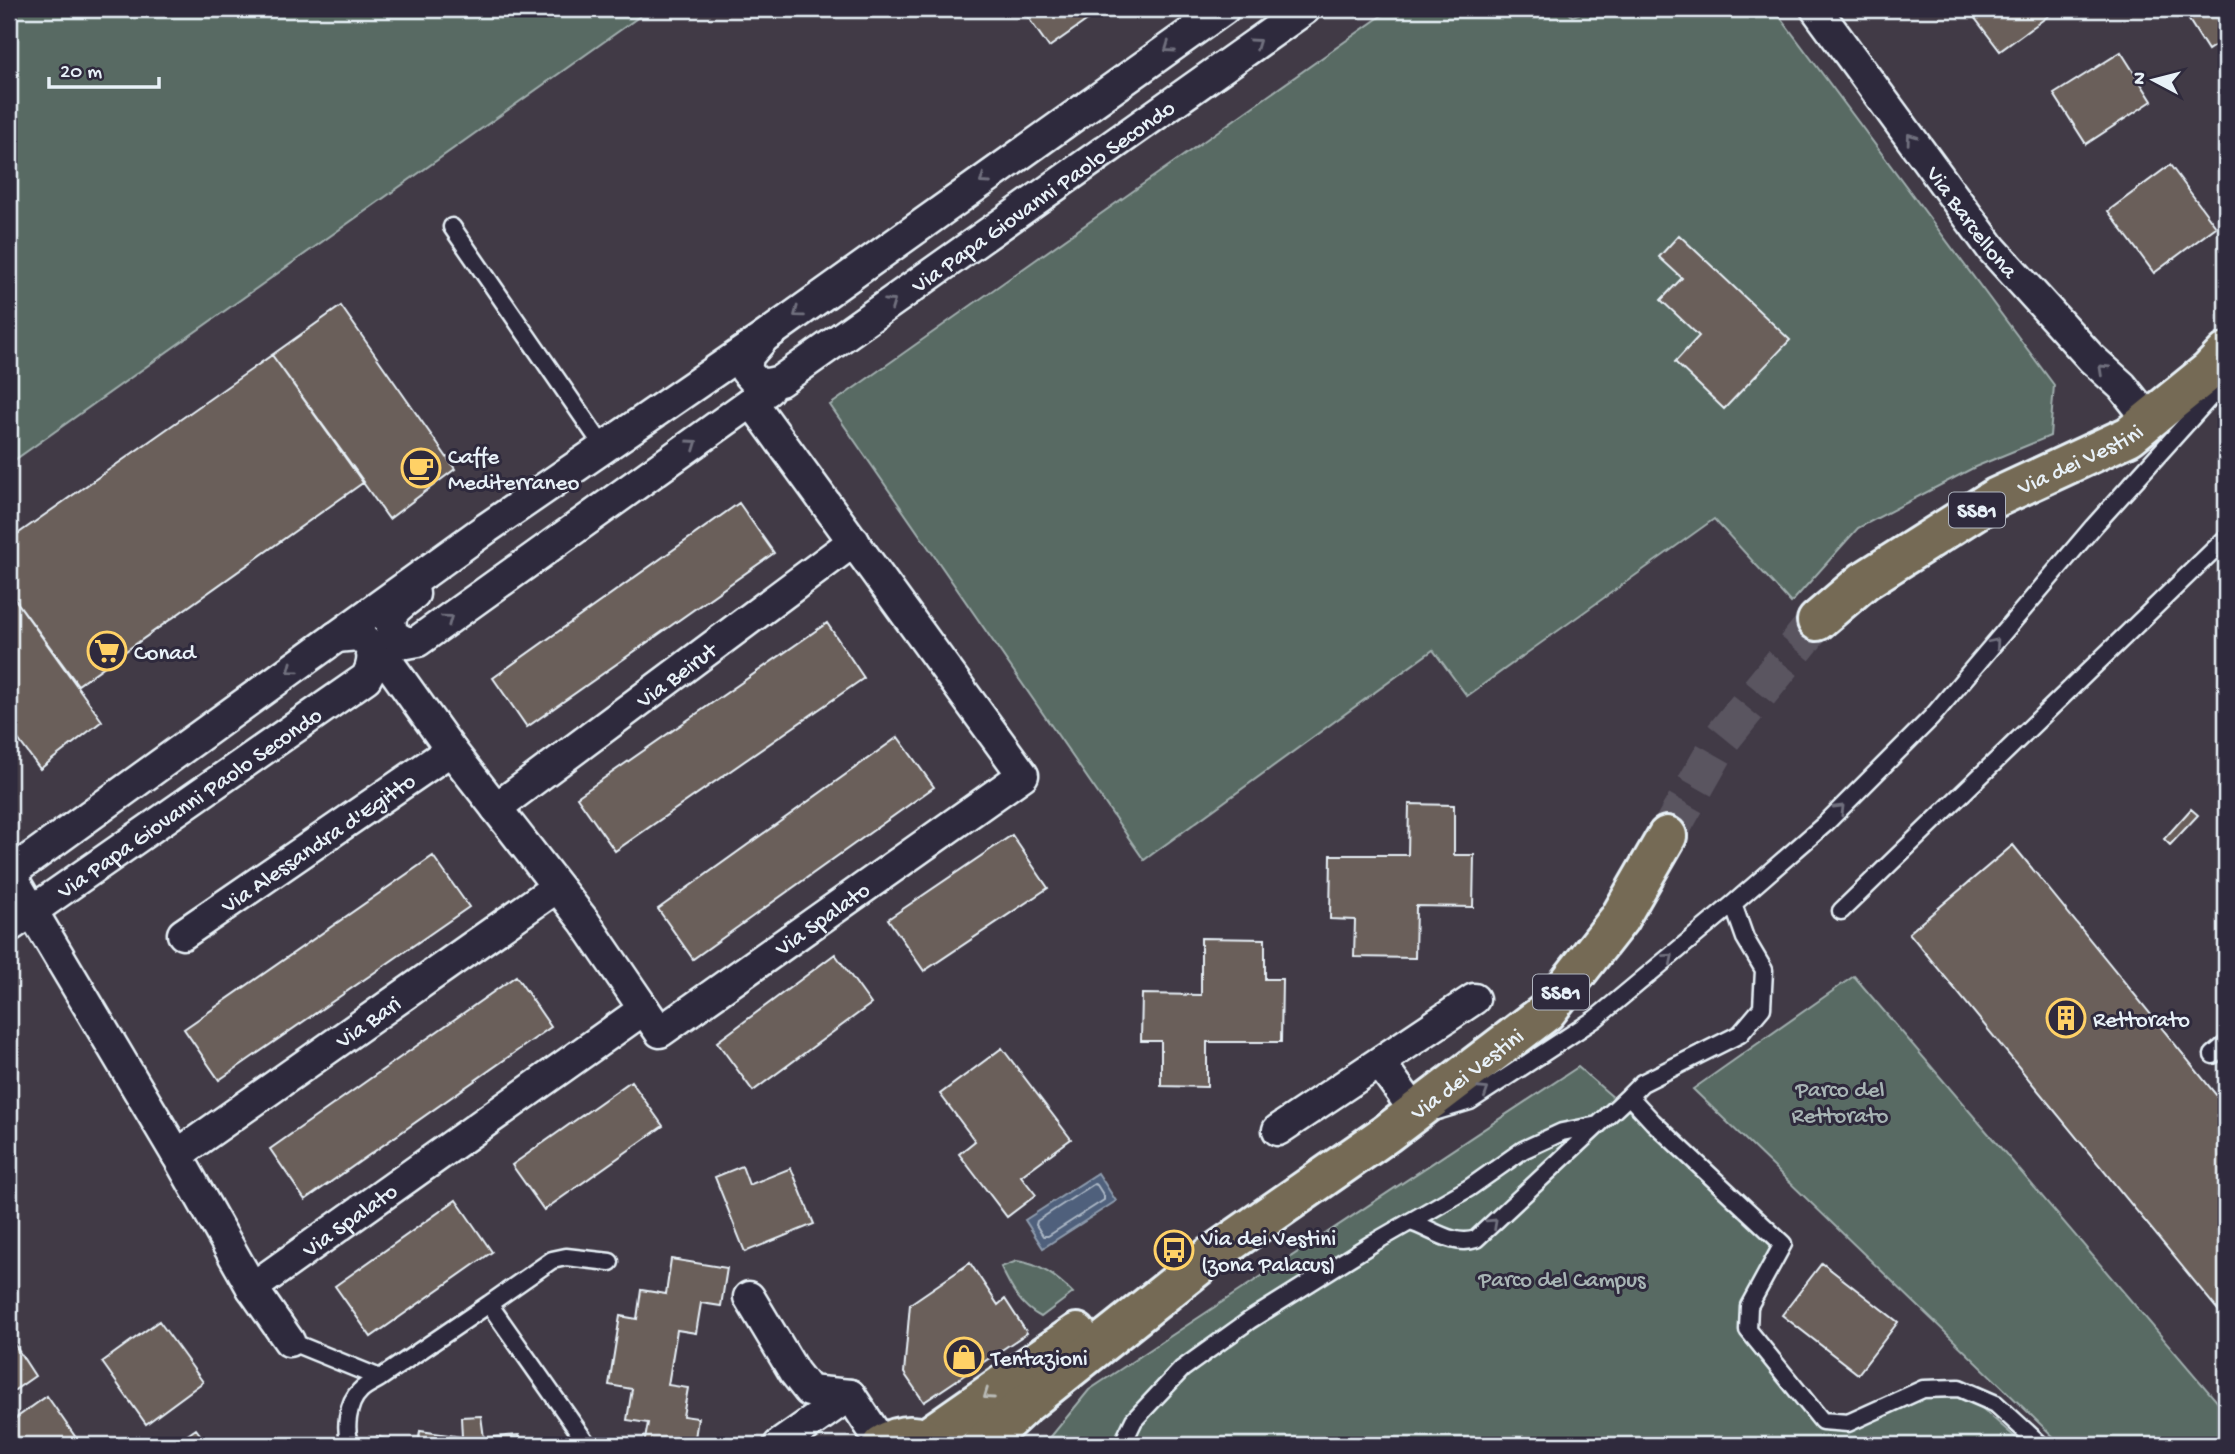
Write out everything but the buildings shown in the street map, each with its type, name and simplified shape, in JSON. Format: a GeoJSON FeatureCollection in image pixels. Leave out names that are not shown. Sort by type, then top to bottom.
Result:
{"type":"FeatureCollection","features":[{"type":"Feature","properties":{"kind":"main road","name":"Via dei Vestini"},"geometry":{"type":"LineString","coordinates":[[1817,621],[1864,581],[1995,498],[2129,436],[2209,371],[2226,353]]}},
{"type":"Feature","properties":{"kind":"main road","name":"Via dei Vestini"},"geometry":{"type":"LineString","coordinates":[[981,1445],[1023,1406],[1212,1255],[1407,1118],[1546,1012],[1619,919],[1667,835]]}},
{"type":"Feature","properties":{"kind":"main road","name":"Via dei Vestini"},"geometry":{"type":"LineString","coordinates":[[882,1445],[903,1436],[914,1435],[932,1442],[1129,1298],[1212,1255]]}},
{"type":"Feature","properties":{"kind":"street","name":"Via Papa Giovanni Paolo Secondo"},"geometry":{"type":"LineString","coordinates":[[9,874],[487,528],[763,338],[1224,9]]}},
{"type":"Feature","properties":{"kind":"street","name":"Via Papa Giovanni Paolo Secondo"},"geometry":{"type":"LineString","coordinates":[[20,919],[418,641],[1305,9]]}},
{"type":"Feature","properties":{"kind":"street","name":"Via Barcellona"},"geometry":{"type":"LineString","coordinates":[[1816,9],[1992,249],[2091,358],[2122,386],[2149,419]]}},
{"type":"Feature","properties":{"kind":"street","name":"Via Papa Giovanni Paolo Secondo"},"geometry":{"type":"LineString","coordinates":[[763,338],[748,356],[746,371],[757,383],[780,381]]}},
{"type":"Feature","properties":{"kind":"street","name":"Via Spalato"},"geometry":{"type":"LineString","coordinates":[[252,1288],[644,1009],[660,1032],[1023,775],[752,402]]}},
{"type":"Feature","properties":{"kind":"street","name":"Via Papa Giovanni Paolo Secondo"},"geometry":{"type":"LineString","coordinates":[[614,442],[634,435],[647,447],[649,459],[639,477],[625,492]]}},
{"type":"Feature","properties":{"kind":"street","name":"Via Papa Giovanni Paolo Secondo"},"geometry":{"type":"LineString","coordinates":[[418,641],[407,643],[393,635],[389,624],[392,613],[487,528]]}},
{"type":"Feature","properties":{"kind":"street","name":"Via Beirut"},"geometry":{"type":"LineString","coordinates":[[496,808],[854,541]]}},
{"type":"Feature","properties":{"kind":"street"},"geometry":{"type":"LineString","coordinates":[[336,637],[357,635],[368,642],[373,667],[451,750],[584,921],[644,1009]]}},
{"type":"Feature","properties":{"kind":"street","name":"Via Alessandra d'Egitto"},"geometry":{"type":"LineString","coordinates":[[183,934],[451,750]]}},
{"type":"Feature","properties":{"kind":"street"},"geometry":{"type":"LineString","coordinates":[[9,874],[20,919],[177,1155],[252,1288],[289,1340]]}},
{"type":"Feature","properties":{"kind":"street","name":"Via Bari"},"geometry":{"type":"LineString","coordinates":[[177,1155],[557,887]]}},
{"type":"Feature","properties":{"kind":"street"},"geometry":{"type":"LineString","coordinates":[[1278,1129],[1474,999]]}},
{"type":"Feature","properties":{"kind":"street"},"geometry":{"type":"LineString","coordinates":[[1380,1063],[1407,1118]]}},
{"type":"Feature","properties":{"kind":"street"},"geometry":{"type":"LineString","coordinates":[[749,1297],[793,1372],[809,1391],[850,1395]]}},
{"type":"Feature","properties":{"kind":"street"},"geometry":{"type":"LineString","coordinates":[[850,1395],[882,1445]]}},
{"type":"Feature","properties":{"kind":"street"},"geometry":{"type":"LineString","coordinates":[[779,1445],[850,1395]]}},
{"type":"Feature","properties":{"kind":"lane"},"geometry":{"type":"LineString","coordinates":[[452,227],[614,442]]}},
{"type":"Feature","properties":{"kind":"lane"},"geometry":{"type":"LineString","coordinates":[[1407,1118],[1469,1101],[1595,1019],[1825,824],[1931,718],[2093,527],[2213,394],[2226,374]]}},
{"type":"Feature","properties":{"kind":"lane"},"geometry":{"type":"LineString","coordinates":[[1841,911],[2226,538]]}},
{"type":"Feature","properties":{"kind":"lane"},"geometry":{"type":"LineString","coordinates":[[1411,1222],[1457,1241],[1468,1242],[1476,1239],[1642,1083],[1740,1034],[1762,1008],[1764,970],[1745,938],[1733,904]]}},
{"type":"Feature","properties":{"kind":"lane"},"geometry":{"type":"LineString","coordinates":[[2213,1055],[2226,1044]]}},
{"type":"Feature","properties":{"kind":"lane"},"geometry":{"type":"LineString","coordinates":[[1629,1096],[1653,1122],[1783,1244],[1749,1306],[1748,1330],[1822,1420],[1849,1423],[1923,1389],[1959,1388],[1996,1404],[2041,1445]]}},
{"type":"Feature","properties":{"kind":"lane"},"geometry":{"type":"LineString","coordinates":[[1122,1445],[1133,1420],[1182,1369],[1250,1320],[1373,1243],[1469,1188],[1523,1150],[1562,1132],[1598,1125]]}},
{"type":"Feature","properties":{"kind":"lane"},"geometry":{"type":"LineString","coordinates":[[352,1445],[347,1438],[346,1423],[358,1391],[552,1260],[565,1256],[610,1262]]}},
{"type":"Feature","properties":{"kind":"lane"},"geometry":{"type":"LineString","coordinates":[[489,1304],[588,1445]]}},
{"type":"Feature","properties":{"kind":"lane"},"geometry":{"type":"LineString","coordinates":[[289,1340],[380,1378]]}},
{"type":"Feature","properties":{"kind":"green space"},"geometry":{"type":"Polygon","coordinates":[[[9,9],[650,9],[9,464],[9,9]]]}},
{"type":"Feature","properties":{"kind":"green space"},"geometry":{"type":"Polygon","coordinates":[[[1391,9],[1566,9],[1572,16],[1594,9],[1774,9],[2054,385],[2050,436],[1975,467],[1858,528],[1791,603],[1714,519],[1467,696],[1433,650],[1144,860],[830,405],[1391,9]]]}},
{"type":"Feature","properties":{"kind":"green space","name":"Parco del Rettorato"},"geometry":{"type":"Polygon","coordinates":[[[1854,976],[2226,1412],[2226,1445],[2062,1445],[1693,1089],[1854,976]]]}},
{"type":"Feature","properties":{"kind":"green space","name":"Parco del Campus"},"geometry":{"type":"Polygon","coordinates":[[[1578,1067],[1783,1244],[1748,1330],[1822,1420],[1959,1388],[2024,1445],[1044,1445],[1089,1390],[1578,1067]]]}},
{"type":"Feature","properties":{"kind":"green space"},"geometry":{"type":"Polygon","coordinates":[[[1017,1261],[1048,1272],[1073,1293],[1041,1317],[1034,1313],[1022,1302],[1001,1267],[1017,1261]]]}},
{"type":"Feature","properties":{"kind":"water"},"geometry":{"type":"Polygon","coordinates":[[[1098,1173],[1116,1201],[1043,1248],[1025,1220],[1098,1173]]]}},
{"type":"Feature","properties":{"kind":"tunnel"},"geometry":{"type":"LineString","coordinates":[[1667,836],[1723,737],[1817,621]]}},
{"type":"Feature","properties":{"kind":"place","name":"Caffe Mediterraneo"},"geometry":{"type":"Point","coordinates":[421,468]}},
{"type":"Feature","properties":{"kind":"place","name":"Conad"},"geometry":{"type":"Point","coordinates":[107,651]}},
{"type":"Feature","properties":{"kind":"place","name":"Rettorato"},"geometry":{"type":"Point","coordinates":[2066,1018]}},
{"type":"Feature","properties":{"kind":"place","name":"Via dei Vestini (zona Palacus)"},"geometry":{"type":"Point","coordinates":[1174,1250]}},
{"type":"Feature","properties":{"kind":"place","name":"Tentazioni"},"geometry":{"type":"Point","coordinates":[964,1357]}}]}
